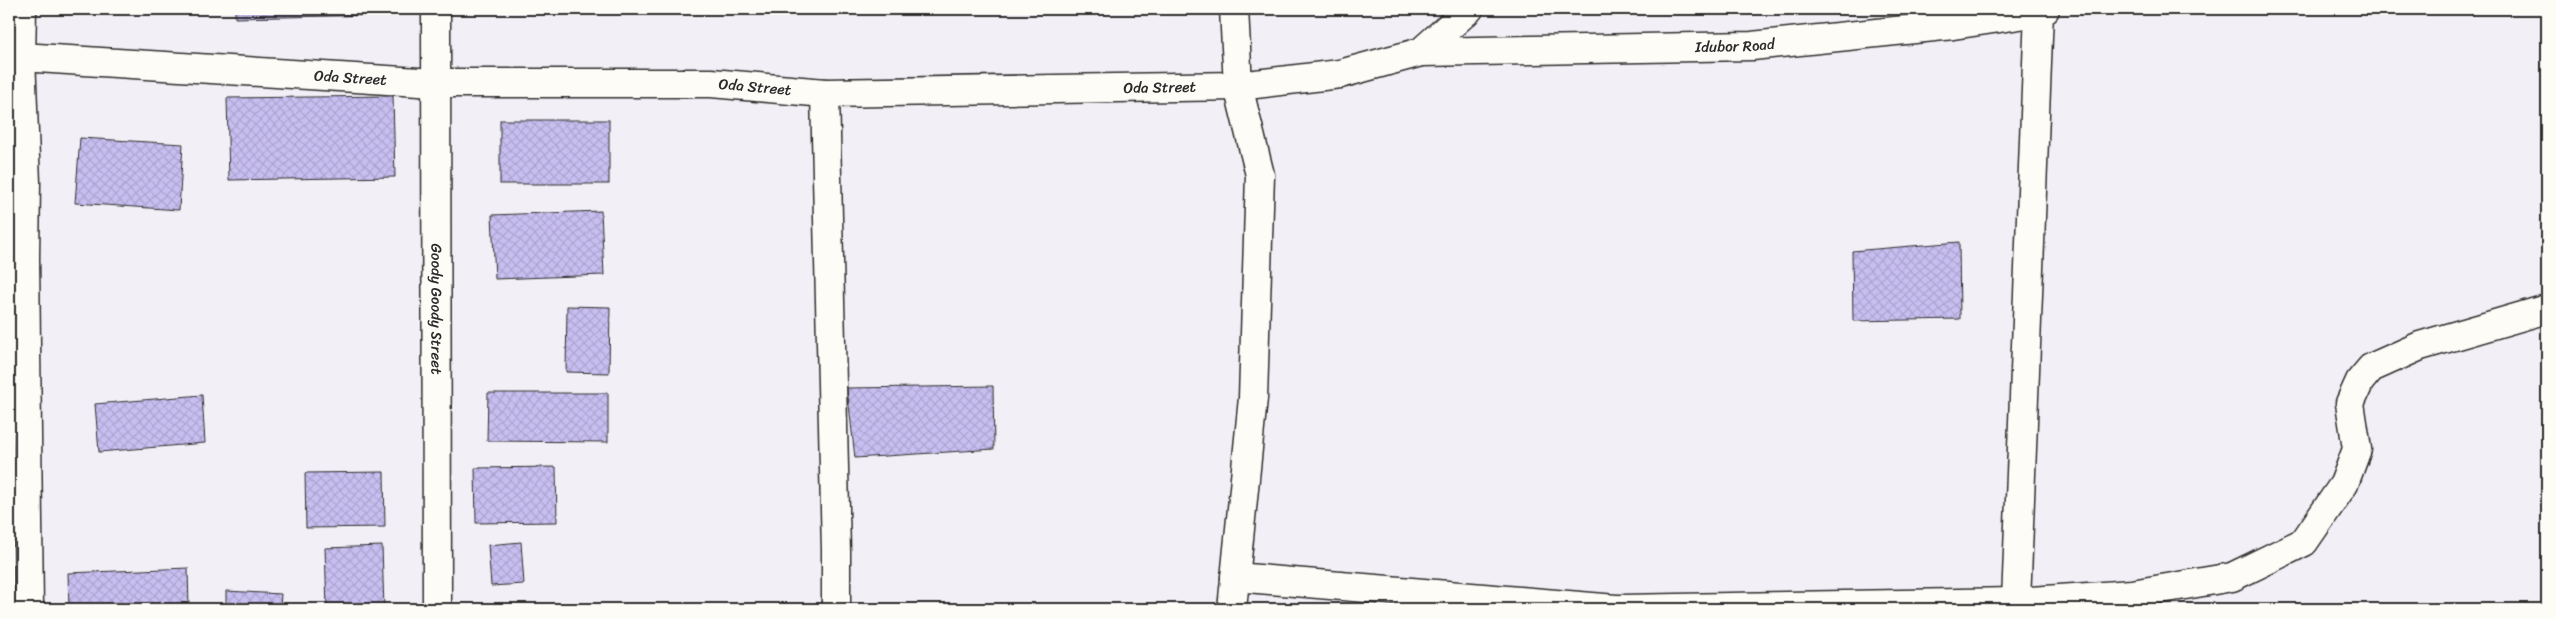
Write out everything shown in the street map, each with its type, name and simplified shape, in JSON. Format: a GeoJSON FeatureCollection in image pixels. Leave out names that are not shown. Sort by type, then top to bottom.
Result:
{"type":"FeatureCollection","features":[{"type":"Feature","properties":{"kind":"street"},"geometry":{"type":"LineString","coordinates":[[22,9],[21,57],[26,183],[17,258],[28,609]]}},
{"type":"Feature","properties":{"kind":"street","name":"Goody Goody Street"},"geometry":{"type":"LineString","coordinates":[[436,9],[437,609]]}},
{"type":"Feature","properties":{"kind":"street"},"geometry":{"type":"LineString","coordinates":[[1232,609],[1253,398],[1260,176],[1238,86],[1234,9]]}},
{"type":"Feature","properties":{"kind":"street","name":"Oda Street"},"geometry":{"type":"LineString","coordinates":[[21,57],[435,83],[711,83],[826,93],[1238,86],[1340,74],[1421,52],[1469,9]]}},
{"type":"Feature","properties":{"kind":"street"},"geometry":{"type":"LineString","coordinates":[[2016,602],[2042,10]]}},
{"type":"Feature","properties":{"kind":"street","name":"Idubor Road"},"geometry":{"type":"LineString","coordinates":[[1421,52],[1752,46],[1949,17],[2042,10]]}},
{"type":"Feature","properties":{"kind":"street"},"geometry":{"type":"LineString","coordinates":[[826,93],[836,609]]}},
{"type":"Feature","properties":{"kind":"street"},"geometry":{"type":"LineString","coordinates":[[1621,609],[2016,602],[2132,594],[2232,577],[2304,542],[2344,484],[2357,448],[2350,403],[2360,381],[2371,368],[2420,346],[2547,309]]}},
{"type":"Feature","properties":{"kind":"street"},"geometry":{"type":"LineString","coordinates":[[1235,577],[1616,609]]}},
{"type":"Feature","properties":{"kind":"building"},"geometry":{"type":"Polygon","coordinates":[[[235,9],[380,9],[380,15],[235,18],[235,9]]]}},
{"type":"Feature","properties":{"kind":"building"},"geometry":{"type":"Polygon","coordinates":[[[393,96],[395,177],[229,180],[227,98],[393,96]]]}},
{"type":"Feature","properties":{"kind":"building"},"geometry":{"type":"Polygon","coordinates":[[[500,120],[609,120],[609,184],[500,184],[500,120]]]}},
{"type":"Feature","properties":{"kind":"building"},"geometry":{"type":"Polygon","coordinates":[[[80,138],[183,144],[179,210],[75,203],[80,138]]]}},
{"type":"Feature","properties":{"kind":"building"},"geometry":{"type":"Polygon","coordinates":[[[601,211],[604,275],[495,279],[492,215],[601,211]]]}},
{"type":"Feature","properties":{"kind":"building"},"geometry":{"type":"Polygon","coordinates":[[[1959,242],[1960,319],[1853,321],[1852,251],[1959,242]]]}},
{"type":"Feature","properties":{"kind":"building"},"geometry":{"type":"Polygon","coordinates":[[[567,306],[610,307],[609,373],[566,372],[567,306]]]}},
{"type":"Feature","properties":{"kind":"building"},"geometry":{"type":"Polygon","coordinates":[[[993,386],[994,449],[855,458],[847,388],[993,386]]]}},
{"type":"Feature","properties":{"kind":"building"},"geometry":{"type":"Polygon","coordinates":[[[488,393],[608,393],[608,442],[487,441],[488,393]]]}},
{"type":"Feature","properties":{"kind":"building"},"geometry":{"type":"Polygon","coordinates":[[[202,395],[205,443],[99,452],[95,404],[202,395]]]}},
{"type":"Feature","properties":{"kind":"building"},"geometry":{"type":"Polygon","coordinates":[[[556,467],[557,522],[476,523],[475,468],[556,467]]]}},
{"type":"Feature","properties":{"kind":"building"},"geometry":{"type":"Polygon","coordinates":[[[384,472],[385,527],[306,528],[305,473],[384,472]]]}},
{"type":"Feature","properties":{"kind":"building"},"geometry":{"type":"Polygon","coordinates":[[[521,542],[524,584],[491,586],[488,545],[521,542]]]}},
{"type":"Feature","properties":{"kind":"building"},"geometry":{"type":"Polygon","coordinates":[[[382,546],[384,609],[327,609],[325,548],[382,546]]]}},
{"type":"Feature","properties":{"kind":"building"},"geometry":{"type":"Polygon","coordinates":[[[188,568],[189,609],[69,609],[68,573],[188,568]]]}},
{"type":"Feature","properties":{"kind":"building"},"geometry":{"type":"Polygon","coordinates":[[[226,591],[281,594],[280,609],[226,609],[226,591]]]}}]}
